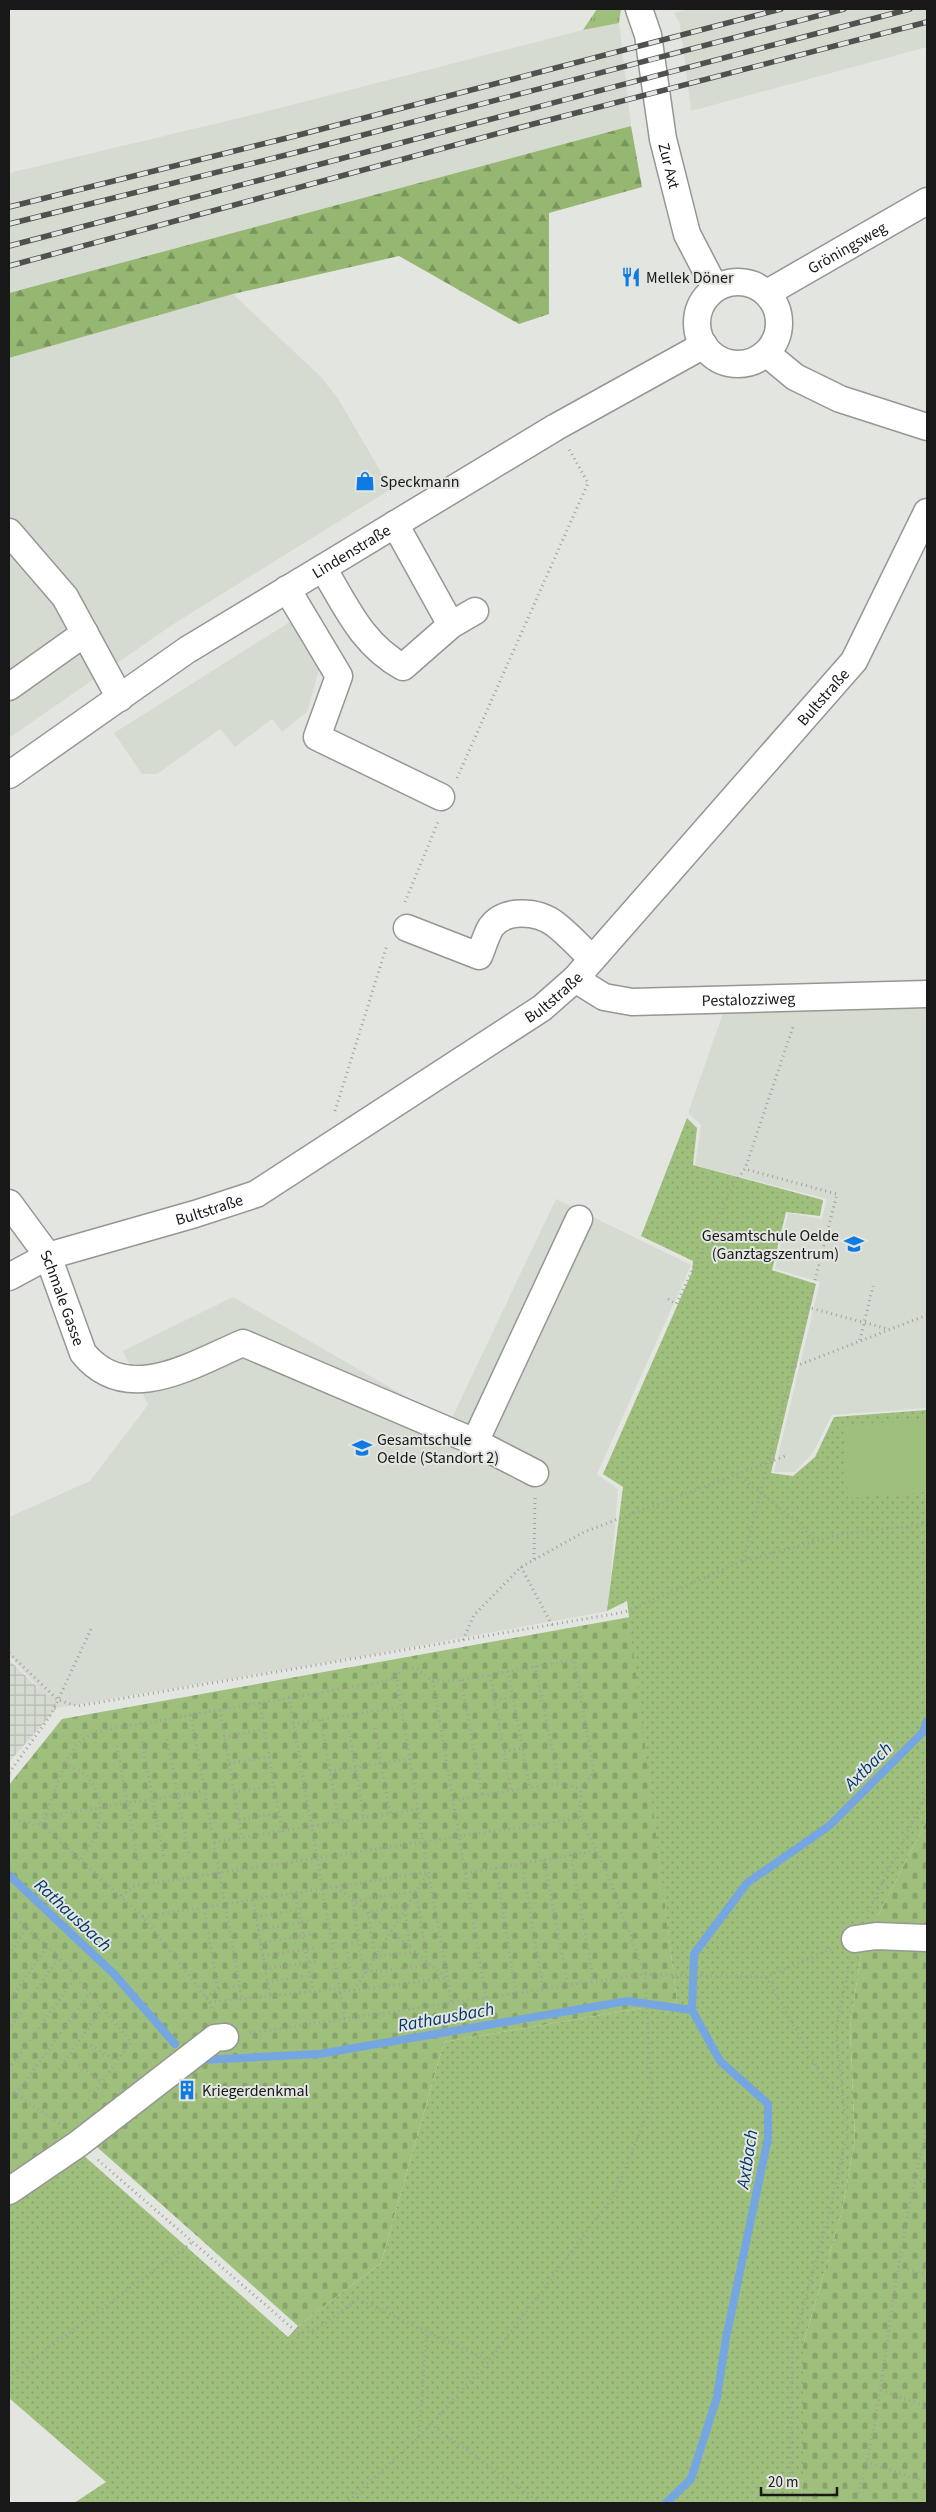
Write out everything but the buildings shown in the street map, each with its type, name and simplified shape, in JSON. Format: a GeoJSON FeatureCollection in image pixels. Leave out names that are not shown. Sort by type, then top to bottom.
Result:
{"type":"FeatureCollection","features":[{"type":"Feature","properties":{"kind":"street","name":"Zur Axt"},"geometry":{"type":"LineString","coordinates":[[639,9],[648,35]]}},
{"type":"Feature","properties":{"kind":"street","name":"Zur Axt"},"geometry":{"type":"LineString","coordinates":[[649,9],[648,35],[663,140],[687,234],[715,288]]}},
{"type":"Feature","properties":{"kind":"street","name":"Gröningsweg"},"geometry":{"type":"LineString","coordinates":[[767,293],[927,201]]}},
{"type":"Feature","properties":{"kind":"street"},"geometry":{"type":"LineString","coordinates":[[732,282],[751,283],[767,293],[778,313],[778,334],[766,353],[754,360],[740,364],[726,362],[713,355],[704,345],[698,330],[698,314],[704,300],[715,288],[732,282]]}},
{"type":"Feature","properties":{"kind":"street","name":"Lindenstraße"},"geometry":{"type":"LineString","coordinates":[[9,775],[188,650],[556,427],[704,345]]}},
{"type":"Feature","properties":{"kind":"street"},"geometry":{"type":"LineString","coordinates":[[766,353],[796,377],[840,399],[927,427]]}},
{"type":"Feature","properties":{"kind":"street","name":"Bultstraße"},"geometry":{"type":"LineString","coordinates":[[9,1277],[48,1256],[195,1214],[256,1194],[542,1008],[575,979],[854,661],[927,512]]}},
{"type":"Feature","properties":{"kind":"street"},"geometry":{"type":"LineString","coordinates":[[395,524],[451,625]]}},
{"type":"Feature","properties":{"kind":"street"},"geometry":{"type":"LineString","coordinates":[[9,532],[65,597],[120,698]]}},
{"type":"Feature","properties":{"kind":"street"},"geometry":{"type":"LineString","coordinates":[[323,568],[367,640],[387,658],[402,667],[451,625],[475,611]]}},
{"type":"Feature","properties":{"kind":"street"},"geometry":{"type":"LineString","coordinates":[[287,590],[339,676],[317,738],[441,797]]}},
{"type":"Feature","properties":{"kind":"street"},"geometry":{"type":"LineString","coordinates":[[9,687],[85,633]]}},
{"type":"Feature","properties":{"kind":"street"},"geometry":{"type":"LineString","coordinates":[[407,928],[479,956],[491,928],[502,916],[513,914],[535,915],[554,922],[592,959]]}},
{"type":"Feature","properties":{"kind":"street","name":"Pestalozziweg"},"geometry":{"type":"LineString","coordinates":[[575,979],[604,997],[632,1002],[798,999],[927,994]]}},
{"type":"Feature","properties":{"kind":"street","name":"Schmale Gasse"},"geometry":{"type":"LineString","coordinates":[[9,1203],[48,1256],[83,1353],[92,1365],[128,1380],[156,1379],[243,1343],[475,1442]]}},
{"type":"Feature","properties":{"kind":"street"},"geometry":{"type":"LineString","coordinates":[[535,1473],[475,1442],[579,1218]]}},
{"type":"Feature","properties":{"kind":"street"},"geometry":{"type":"LineString","coordinates":[[854,1939],[876,1936],[927,1938]]}},
{"type":"Feature","properties":{"kind":"street"},"geometry":{"type":"LineString","coordinates":[[9,2191],[72,2136],[220,2037]]}},
{"type":"Feature","properties":{"kind":"path"},"geometry":{"type":"LineString","coordinates":[[668,1299],[676,1304],[735,1182],[745,1169],[796,1019],[798,999]]}},
{"type":"Feature","properties":{"kind":"path"},"geometry":{"type":"LineString","coordinates":[[742,1561],[790,1368],[837,1194],[745,1169]]}},
{"type":"Feature","properties":{"kind":"path"},"geometry":{"type":"LineString","coordinates":[[860,1341],[873,1286]]}},
{"type":"Feature","properties":{"kind":"path"},"geometry":{"type":"LineString","coordinates":[[807,1307],[888,1329]]}},
{"type":"Feature","properties":{"kind":"path"},"geometry":{"type":"LineString","coordinates":[[790,1368],[927,1315]]}},
{"type":"Feature","properties":{"kind":"path"},"geometry":{"type":"LineString","coordinates":[[463,1640],[474,1614],[521,1567],[584,1532],[788,1455]]}},
{"type":"Feature","properties":{"kind":"path"},"geometry":{"type":"LineString","coordinates":[[534,1560],[535,1473]]}},
{"type":"Feature","properties":{"kind":"path"},"geometry":{"type":"LineString","coordinates":[[737,1474],[801,1525],[815,1541]]}},
{"type":"Feature","properties":{"kind":"path"},"geometry":{"type":"LineString","coordinates":[[9,1653],[58,1700],[78,1706],[625,1612],[742,1561],[842,1534],[927,1524]]}},
{"type":"Feature","properties":{"kind":"path"},"geometry":{"type":"LineString","coordinates":[[521,1567],[552,1625]]}},
{"type":"Feature","properties":{"kind":"path"},"geometry":{"type":"LineString","coordinates":[[9,1773],[50,1716],[91,1629]]}},
{"type":"Feature","properties":{"kind":"path"},"geometry":{"type":"LineString","coordinates":[[42,1825],[65,1763],[77,1744],[94,1732],[391,1680],[403,1669],[416,1668],[433,1681],[461,1680],[574,1660],[594,1772],[581,1788],[580,1818],[605,1868],[645,1974],[644,1987],[652,2102],[615,2194],[489,2361],[419,2437],[346,2503]]}},
{"type":"Feature","properties":{"kind":"path"},"geometry":{"type":"LineString","coordinates":[[535,1666],[559,1783]]}},
{"type":"Feature","properties":{"kind":"path"},"geometry":{"type":"LineString","coordinates":[[508,1671],[530,1788]]}},
{"type":"Feature","properties":{"kind":"path"},"geometry":{"type":"LineString","coordinates":[[396,1674],[422,1842],[452,2003]]}},
{"type":"Feature","properties":{"kind":"path"},"geometry":{"type":"LineString","coordinates":[[490,1675],[511,1791]]}},
{"type":"Feature","properties":{"kind":"path"},"geometry":{"type":"LineString","coordinates":[[461,1680],[482,1795]]}},
{"type":"Feature","properties":{"kind":"path"},"geometry":{"type":"LineString","coordinates":[[433,1681],[486,1998]]}},
{"type":"Feature","properties":{"kind":"path"},"geometry":{"type":"LineString","coordinates":[[289,1697],[344,2019]]}},
{"type":"Feature","properties":{"kind":"path"},"geometry":{"type":"LineString","coordinates":[[494,1700],[513,1697]]}},
{"type":"Feature","properties":{"kind":"path"},"geometry":{"type":"LineString","coordinates":[[260,1703],[282,1832]]}},
{"type":"Feature","properties":{"kind":"path"},"geometry":{"type":"LineString","coordinates":[[293,1724],[402,1707]]}},
{"type":"Feature","properties":{"kind":"path"},"geometry":{"type":"LineString","coordinates":[[220,1710],[242,1838]]}},
{"type":"Feature","properties":{"kind":"path"},"geometry":{"type":"LineString","coordinates":[[191,1714],[242,1999]]}},
{"type":"Feature","properties":{"kind":"path"},"geometry":{"type":"LineString","coordinates":[[321,1720],[339,1822]]}},
{"type":"Feature","properties":{"kind":"path"},"geometry":{"type":"LineString","coordinates":[[375,1728],[390,1814]]}},
{"type":"Feature","properties":{"kind":"path"},"geometry":{"type":"LineString","coordinates":[[224,1737],[264,1729]]}},
{"type":"Feature","properties":{"kind":"path"},"geometry":{"type":"LineString","coordinates":[[349,1731],[364,1819]]}},
{"type":"Feature","properties":{"kind":"path"},"geometry":{"type":"LineString","coordinates":[[168,1739],[189,1854]]}},
{"type":"Feature","properties":{"kind":"path"},"geometry":{"type":"LineString","coordinates":[[142,1742],[164,1859]]}},
{"type":"Feature","properties":{"kind":"path"},"geometry":{"type":"LineString","coordinates":[[117,1746],[138,1863]]}},
{"type":"Feature","properties":{"kind":"path"},"geometry":{"type":"LineString","coordinates":[[504,1751],[523,1748]]}},
{"type":"Feature","properties":{"kind":"path"},"geometry":{"type":"LineString","coordinates":[[229,1763],[269,1758]]}},
{"type":"Feature","properties":{"kind":"path"},"geometry":{"type":"LineString","coordinates":[[330,1771],[410,1759]]}},
{"type":"Feature","properties":{"kind":"path"},"geometry":{"type":"LineString","coordinates":[[65,1763],[84,1774],[96,1789],[100,1808],[100,1822],[96,1836],[81,1859]]}},
{"type":"Feature","properties":{"kind":"path"},"geometry":{"type":"LineString","coordinates":[[453,1800],[559,1783],[581,1788]]}},
{"type":"Feature","properties":{"kind":"path"},"geometry":{"type":"LineString","coordinates":[[234,1792],[274,1786]]}},
{"type":"Feature","properties":{"kind":"path"},"geometry":{"type":"LineString","coordinates":[[45,1816],[204,1792]]}},
{"type":"Feature","properties":{"kind":"path"},"geometry":{"type":"LineString","coordinates":[[786,2503],[790,2478],[792,2347],[830,2210],[847,2135],[836,2029],[854,1939],[927,1792]]}},
{"type":"Feature","properties":{"kind":"path"},"geometry":{"type":"LineString","coordinates":[[214,1842],[311,1828],[418,1809]]}},
{"type":"Feature","properties":{"kind":"path"},"geometry":{"type":"LineString","coordinates":[[239,1820],[278,1813]]}},
{"type":"Feature","properties":{"kind":"path"},"geometry":{"type":"LineString","coordinates":[[122,1896],[133,1886],[580,1818]]}},
{"type":"Feature","properties":{"kind":"path"},"geometry":{"type":"LineString","coordinates":[[9,1819],[42,1825],[143,1917],[210,2002],[220,2037],[645,1974],[766,1977],[854,1939]]}},
{"type":"Feature","properties":{"kind":"path"},"geometry":{"type":"LineString","coordinates":[[466,1873],[596,1851]]}},
{"type":"Feature","properties":{"kind":"path"},"geometry":{"type":"LineString","coordinates":[[572,1855],[594,1982]]}},
{"type":"Feature","properties":{"kind":"path"},"geometry":{"type":"LineString","coordinates":[[544,1860],[568,1986]]}},
{"type":"Feature","properties":{"kind":"path"},"geometry":{"type":"LineString","coordinates":[[522,1863],[543,1989]]}},
{"type":"Feature","properties":{"kind":"path"},"geometry":{"type":"LineString","coordinates":[[496,1868],[516,1994]]}},
{"type":"Feature","properties":{"kind":"path"},"geometry":{"type":"LineString","coordinates":[[143,1917],[428,1872]]}},
{"type":"Feature","properties":{"kind":"path"},"geometry":{"type":"LineString","coordinates":[[354,1990],[428,1872]]}},
{"type":"Feature","properties":{"kind":"path"},"geometry":{"type":"LineString","coordinates":[[337,1887],[447,1978]]}},
{"type":"Feature","properties":{"kind":"path"},"geometry":{"type":"LineString","coordinates":[[354,1900],[416,1891]]}},
{"type":"Feature","properties":{"kind":"path"},"geometry":{"type":"LineString","coordinates":[[416,1891],[427,1961]]}},
{"type":"Feature","properties":{"kind":"path"},"geometry":{"type":"LineString","coordinates":[[295,1893],[313,1991]]}},
{"type":"Feature","properties":{"kind":"path"},"geometry":{"type":"LineString","coordinates":[[253,1900],[270,1996]]}},
{"type":"Feature","properties":{"kind":"path"},"geometry":{"type":"LineString","coordinates":[[354,1900],[364,1974]]}},
{"type":"Feature","properties":{"kind":"path"},"geometry":{"type":"LineString","coordinates":[[368,1912],[407,1906]]}},
{"type":"Feature","properties":{"kind":"path"},"geometry":{"type":"LineString","coordinates":[[204,1908],[218,1989]]}},
{"type":"Feature","properties":{"kind":"path"},"geometry":{"type":"LineString","coordinates":[[256,1916],[308,1908]]}},
{"type":"Feature","properties":{"kind":"path"},"geometry":{"type":"LineString","coordinates":[[405,1910],[410,1948]]}},
{"type":"Feature","properties":{"kind":"path"},"geometry":{"type":"LineString","coordinates":[[9,1912],[59,1956],[130,2042],[82,2110]]}},
{"type":"Feature","properties":{"kind":"path"},"geometry":{"type":"LineString","coordinates":[[368,1912],[375,1956]]}},
{"type":"Feature","properties":{"kind":"path"},"geometry":{"type":"LineString","coordinates":[[258,1930],[310,1920]]}},
{"type":"Feature","properties":{"kind":"path"},"geometry":{"type":"LineString","coordinates":[[9,1955],[27,1928]]}},
{"type":"Feature","properties":{"kind":"path"},"geometry":{"type":"LineString","coordinates":[[260,1943],[313,1934]]}},
{"type":"Feature","properties":{"kind":"path"},"geometry":{"type":"LineString","coordinates":[[350,1968],[346,1944],[359,1941]]}},
{"type":"Feature","properties":{"kind":"path"},"geometry":{"type":"LineString","coordinates":[[9,2002],[48,1946]]}},
{"type":"Feature","properties":{"kind":"path"},"geometry":{"type":"LineString","coordinates":[[263,1956],[315,1948]]}},
{"type":"Feature","properties":{"kind":"path"},"geometry":{"type":"LineString","coordinates":[[375,1956],[416,1952]]}},
{"type":"Feature","properties":{"kind":"path"},"geometry":{"type":"LineString","coordinates":[[9,2030],[59,1956]]}},
{"type":"Feature","properties":{"kind":"path"},"geometry":{"type":"LineString","coordinates":[[265,1969],[317,1961]]}},
{"type":"Feature","properties":{"kind":"path"},"geometry":{"type":"LineString","coordinates":[[364,1974],[431,1965]]}},
{"type":"Feature","properties":{"kind":"path"},"geometry":{"type":"LineString","coordinates":[[267,1982],[320,1974]]}},
{"type":"Feature","properties":{"kind":"path"},"geometry":{"type":"LineString","coordinates":[[9,2069],[76,1977]]}},
{"type":"Feature","properties":{"kind":"path"},"geometry":{"type":"LineString","coordinates":[[766,1977],[827,2084],[841,2090]]}},
{"type":"Feature","properties":{"kind":"path"},"geometry":{"type":"LineString","coordinates":[[210,2002],[313,1991],[354,1990],[447,1978]]}},
{"type":"Feature","properties":{"kind":"path"},"geometry":{"type":"LineString","coordinates":[[206,1997],[218,1989],[239,1986]]}},
{"type":"Feature","properties":{"kind":"path"},"geometry":{"type":"LineString","coordinates":[[16,2094],[90,1993]]}},
{"type":"Feature","properties":{"kind":"path"},"geometry":{"type":"LineString","coordinates":[[59,2070],[102,2008]]}},
{"type":"Feature","properties":{"kind":"path"},"geometry":{"type":"LineString","coordinates":[[91,2045],[116,2061]]}},
{"type":"Feature","properties":{"kind":"path"},"geometry":{"type":"LineString","coordinates":[[79,2065],[101,2082]]}},
{"type":"Feature","properties":{"kind":"path"},"geometry":{"type":"LineString","coordinates":[[9,2089],[72,2136],[299,2334],[317,2329],[358,2299],[489,2361]]}},
{"type":"Feature","properties":{"kind":"path"},"geometry":{"type":"LineString","coordinates":[[855,2503],[866,2462],[881,2390],[898,2268],[927,2127]]}},
{"type":"Feature","properties":{"kind":"path"},"geometry":{"type":"LineString","coordinates":[[915,2184],[927,2179]]}},
{"type":"Feature","properties":{"kind":"path"},"geometry":{"type":"LineString","coordinates":[[9,2377],[194,2241]]}},
{"type":"Feature","properties":{"kind":"path"},"geometry":{"type":"LineString","coordinates":[[898,2268],[927,2275]]}},
{"type":"Feature","properties":{"kind":"path"},"geometry":{"type":"LineString","coordinates":[[419,2437],[427,2331]]}},
{"type":"Feature","properties":{"kind":"path"},"geometry":{"type":"LineString","coordinates":[[881,2390],[927,2407]]}},
{"type":"Feature","properties":{"kind":"path"},"geometry":{"type":"LineString","coordinates":[[430,2424],[541,2503]]}},
{"type":"Feature","properties":{"kind":"path"},"geometry":{"type":"LineString","coordinates":[[866,2462],[927,2482]]}},
{"type":"Feature","properties":{"kind":"shaded area"},"geometry":{"type":"Polygon","coordinates":[[[688,9],[927,9],[927,47],[691,111],[680,24],[674,13],[688,9]]]}},
{"type":"Feature","properties":{"kind":"shaded area"},"geometry":{"type":"Polygon","coordinates":[[[619,23],[631,126],[9,293],[9,173],[260,113],[583,30],[619,23]]]}},
{"type":"Feature","properties":{"kind":"shaded area"},"geometry":{"type":"Polygon","coordinates":[[[233,294],[321,377],[337,397],[391,489],[172,625],[9,738],[9,358],[233,294]]]}},
{"type":"Feature","properties":{"kind":"shaded area"},"geometry":{"type":"Polygon","coordinates":[[[293,620],[320,666],[307,712],[282,732],[272,719],[235,747],[220,729],[157,774],[142,774],[114,733],[293,620]]]}},
{"type":"Feature","properties":{"kind":"shaded area","name":"Gesamtschule Oelde (Ganztagszentrum)"},"geometry":{"type":"Polygon","coordinates":[[[927,1005],[927,1408],[832,1415],[812,1454],[795,1472],[774,1472],[820,1282],[775,1269],[788,1213],[822,1219],[827,1199],[695,1165],[701,1125],[688,1113],[725,1008],[927,1005]]]}},
{"type":"Feature","properties":{"kind":"shaded area","name":"Gesamtschule Oelde (Standort 2)"},"geometry":{"type":"Polygon","coordinates":[[[556,1199],[691,1265],[597,1474],[618,1489],[608,1611],[369,1655],[57,1708],[9,1655],[9,1517],[90,1481],[148,1405],[123,1351],[233,1297],[450,1422],[556,1199]]]}},
{"type":"Feature","properties":{"kind":"shaded area"},"geometry":{"type":"Polygon","coordinates":[[[9,1660],[58,1707],[9,1762],[9,1660]]]}},
{"type":"Feature","properties":{"kind":"green space"},"geometry":{"type":"Polygon","coordinates":[[[597,9],[621,9],[619,23],[583,30],[597,9]]]}},
{"type":"Feature","properties":{"kind":"green space"},"geometry":{"type":"Polygon","coordinates":[[[631,126],[642,187],[549,213],[549,314],[519,324],[399,256],[233,294],[9,358],[9,293],[631,126]]]}},
{"type":"Feature","properties":{"kind":"green space"},"geometry":{"type":"Polygon","coordinates":[[[687,1118],[697,1128],[693,1165],[823,1200],[820,1216],[786,1212],[772,1270],[816,1284],[771,1473],[793,1476],[815,1457],[834,1417],[927,1410],[927,1820],[862,1947],[850,2028],[855,2139],[842,2211],[803,2345],[803,2479],[800,2503],[74,2503],[106,2482],[9,2398],[9,2205],[82,2154],[288,2337],[298,2326],[381,2263],[444,2042],[677,2002],[627,1601],[607,1611],[623,1487],[603,1474],[692,1272],[693,1261],[641,1236],[687,1118]]]}},
{"type":"Feature","properties":{"kind":"green space"},"geometry":{"type":"Polygon","coordinates":[[[927,1419],[927,1492],[848,1498],[843,1426],[927,1419]]]}},
{"type":"Feature","properties":{"kind":"green space"},"geometry":{"type":"Polygon","coordinates":[[[630,1617],[677,2002],[444,2042],[381,2263],[298,2326],[78,2130],[9,2182],[9,1785],[62,1719],[630,1617]]]}},
{"type":"Feature","properties":{"kind":"green space"},"geometry":{"type":"Polygon","coordinates":[[[927,1820],[927,2503],[800,2503],[803,2479],[803,2345],[842,2211],[855,2139],[850,2028],[862,1947],[927,1820]]]}},
{"type":"Feature","properties":{"kind":"waterway","name":"Axtbach"},"geometry":{"type":"LineString","coordinates":[[666,2503],[691,2479],[717,2397],[726,2338],[768,2138],[768,2104],[720,2061],[692,2010],[694,1954],[747,1883],[829,1826],[923,1732],[927,1721]]}},
{"type":"Feature","properties":{"kind":"waterway","name":"Rathausbach"},"geometry":{"type":"LineString","coordinates":[[9,1875],[114,1974],[175,2044]]}},
{"type":"Feature","properties":{"kind":"waterway","name":"Rathausbach"},"geometry":{"type":"LineString","coordinates":[[203,2060],[319,2054],[627,2001],[692,2010]]}},
{"type":"Feature","properties":{"kind":"railway"},"geometry":{"type":"LineString","coordinates":[[9,207],[295,136],[781,9]]}},
{"type":"Feature","properties":{"kind":"railway"},"geometry":{"type":"LineString","coordinates":[[9,224],[298,152],[844,9]]}},
{"type":"Feature","properties":{"kind":"railway"},"geometry":{"type":"LineString","coordinates":[[9,246],[910,9]]}},
{"type":"Feature","properties":{"kind":"railway"},"geometry":{"type":"LineString","coordinates":[[9,266],[518,128],[927,22]]}},
{"type":"Feature","properties":{"kind":"place","name":"Mellek Döner"},"geometry":{"type":"Point","coordinates":[631,277]}},
{"type":"Feature","properties":{"kind":"place","name":"Speckmann"},"geometry":{"type":"Point","coordinates":[365,481]}},
{"type":"Feature","properties":{"kind":"place","name":"Gesamtschule Oelde (Ganztagszentrum)"},"geometry":{"type":"Point","coordinates":[854,1244]}},
{"type":"Feature","properties":{"kind":"place","name":"Gesamtschule Oelde (Standort 2)"},"geometry":{"type":"Point","coordinates":[362,1448]}},
{"type":"Feature","properties":{"kind":"place","name":"Kriegerdenkmal"},"geometry":{"type":"Point","coordinates":[187,2090]}}]}
